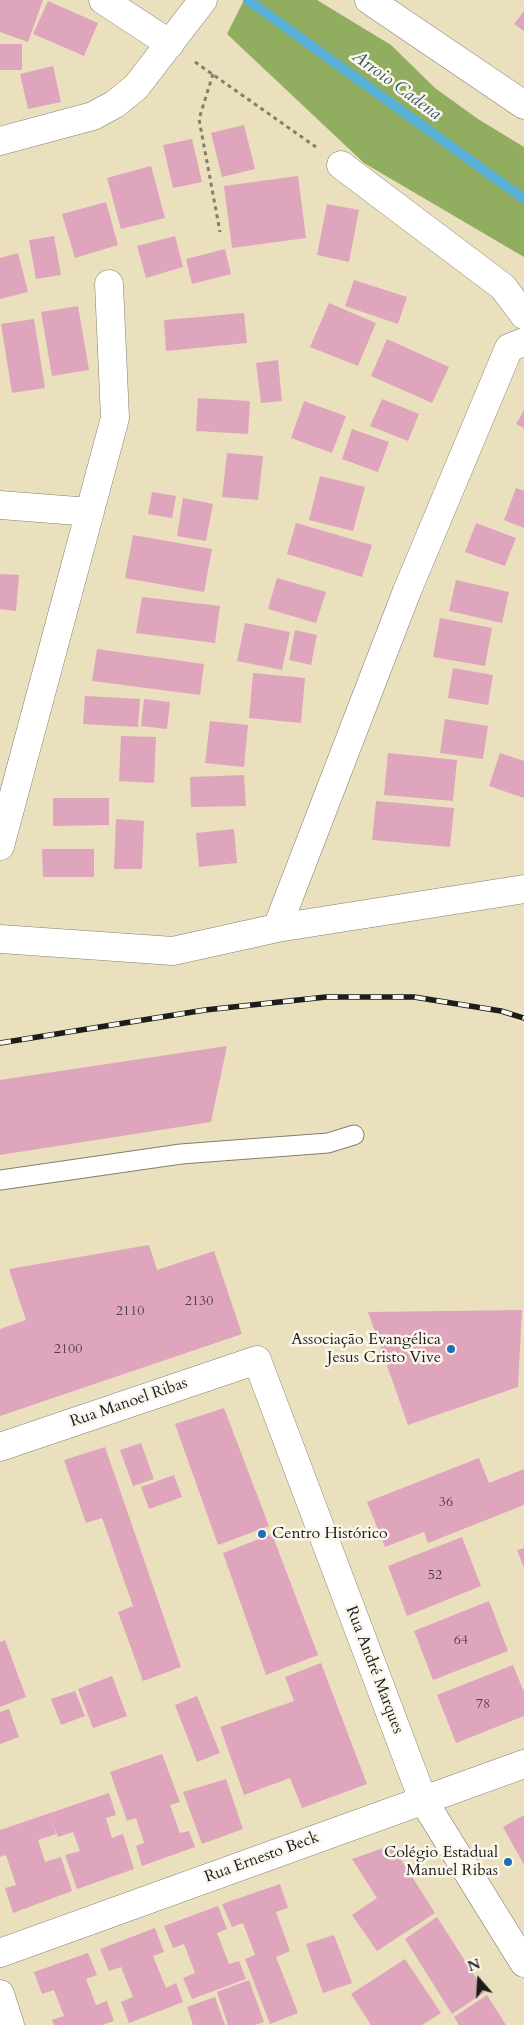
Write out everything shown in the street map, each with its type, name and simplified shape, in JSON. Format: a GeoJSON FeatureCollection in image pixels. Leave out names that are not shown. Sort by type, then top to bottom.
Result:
{"type":"FeatureCollection","features":[{"type":"Feature","properties":{"kind":"street"},"geometry":{"type":"LineString","coordinates":[[103,0],[170,44]]}},
{"type":"Feature","properties":{"kind":"street"},"geometry":{"type":"LineString","coordinates":[[0,141],[93,116],[115,104],[136,87],[203,0]]}},
{"type":"Feature","properties":{"kind":"street"},"geometry":{"type":"LineString","coordinates":[[368,0],[524,105]]}},
{"type":"Feature","properties":{"kind":"street"},"geometry":{"type":"LineString","coordinates":[[341,165],[503,288],[524,315]]}},
{"type":"Feature","properties":{"kind":"street"},"geometry":{"type":"LineString","coordinates":[[0,846],[115,418],[110,284]]}},
{"type":"Feature","properties":{"kind":"street"},"geometry":{"type":"LineString","coordinates":[[277,928],[407,591],[509,348],[524,342]]}},
{"type":"Feature","properties":{"kind":"street"},"geometry":{"type":"LineString","coordinates":[[0,505],[90,512]]}},
{"type":"Feature","properties":{"kind":"street"},"geometry":{"type":"LineString","coordinates":[[0,939],[173,950],[277,928],[524,889]]}},
{"type":"Feature","properties":{"kind":"street","name":"Rua Manoel Ribas"},"geometry":{"type":"LineString","coordinates":[[0,1446],[257,1360]]}},
{"type":"Feature","properties":{"kind":"street","name":"Rua André Marques"},"geometry":{"type":"LineString","coordinates":[[257,1360],[423,1800],[524,1963]]}},
{"type":"Feature","properties":{"kind":"street","name":"Rua Ernesto Beck"},"geometry":{"type":"LineString","coordinates":[[0,1952],[524,1764]]}},
{"type":"Feature","properties":{"kind":"street"},"geometry":{"type":"LineString","coordinates":[[0,1994],[10,2025]]}},
{"type":"Feature","properties":{"kind":"lane"},"geometry":{"type":"LineString","coordinates":[[0,1180],[181,1154],[328,1143],[354,1135]]}},
{"type":"Feature","properties":{"kind":"path"},"geometry":{"type":"LineString","coordinates":[[170,44],[341,165]]}},
{"type":"Feature","properties":{"kind":"path"},"geometry":{"type":"LineString","coordinates":[[212,74],[198,119],[220,232]]}},
{"type":"Feature","properties":{"kind":"green space"},"geometry":{"type":"Polygon","coordinates":[[[244,0],[317,0],[391,45],[435,88],[478,119],[524,147],[524,257],[364,163],[227,34],[244,0]]]}},
{"type":"Feature","properties":{"kind":"building"},"geometry":{"type":"Polygon","coordinates":[[[0,0],[43,0],[28,42],[0,32],[0,0]]]}},
{"type":"Feature","properties":{"kind":"building"},"geometry":{"type":"Polygon","coordinates":[[[48,1],[98,23],[84,56],[33,34],[48,1]]]}},
{"type":"Feature","properties":{"kind":"building"},"geometry":{"type":"Polygon","coordinates":[[[524,11],[524,31],[514,24],[524,11]]]}},
{"type":"Feature","properties":{"kind":"building"},"geometry":{"type":"Polygon","coordinates":[[[0,44],[22,44],[22,70],[0,70],[0,44]]]}},
{"type":"Feature","properties":{"kind":"building"},"geometry":{"type":"Polygon","coordinates":[[[53,66],[61,102],[28,109],[20,74],[53,66]]]}},
{"type":"Feature","properties":{"kind":"building"},"geometry":{"type":"Polygon","coordinates":[[[244,125],[255,169],[222,177],[211,133],[244,125]]]}},
{"type":"Feature","properties":{"kind":"building"},"geometry":{"type":"Polygon","coordinates":[[[192,139],[202,182],[173,188],[163,145],[192,139]]]}},
{"type":"Feature","properties":{"kind":"building"},"geometry":{"type":"Polygon","coordinates":[[[151,166],[165,218],[121,229],[107,178],[151,166]]]}},
{"type":"Feature","properties":{"kind":"building"},"geometry":{"type":"Polygon","coordinates":[[[298,176],[306,238],[232,248],[224,186],[298,176]]]}},
{"type":"Feature","properties":{"kind":"building"},"geometry":{"type":"Polygon","coordinates":[[[106,202],[118,245],[75,258],[62,214],[106,202]]]}},
{"type":"Feature","properties":{"kind":"building"},"geometry":{"type":"Polygon","coordinates":[[[327,204],[359,210],[349,262],[317,255],[327,204]]]}},
{"type":"Feature","properties":{"kind":"building"},"geometry":{"type":"Polygon","coordinates":[[[54,236],[61,275],[36,279],[29,240],[54,236]]]}},
{"type":"Feature","properties":{"kind":"building"},"geometry":{"type":"Polygon","coordinates":[[[175,236],[183,267],[146,278],[137,246],[175,236]]]}},
{"type":"Feature","properties":{"kind":"building"},"geometry":{"type":"Polygon","coordinates":[[[225,249],[231,274],[192,284],[186,259],[225,249]]]}},
{"type":"Feature","properties":{"kind":"building"},"geometry":{"type":"Polygon","coordinates":[[[18,253],[28,292],[0,299],[0,258],[18,253]]]}},
{"type":"Feature","properties":{"kind":"building"},"geometry":{"type":"Polygon","coordinates":[[[354,280],[407,297],[398,324],[345,306],[354,280]]]}},
{"type":"Feature","properties":{"kind":"building"},"geometry":{"type":"Polygon","coordinates":[[[329,303],[376,323],[358,366],[310,347],[329,303]]]}},
{"type":"Feature","properties":{"kind":"building"},"geometry":{"type":"Polygon","coordinates":[[[78,306],[89,370],[52,376],[41,312],[78,306]]]}},
{"type":"Feature","properties":{"kind":"building"},"geometry":{"type":"Polygon","coordinates":[[[244,313],[247,343],[166,351],[164,320],[244,313]]]}},
{"type":"Feature","properties":{"kind":"building"},"geometry":{"type":"Polygon","coordinates":[[[34,319],[45,388],[12,393],[1,324],[34,319]]]}},
{"type":"Feature","properties":{"kind":"building"},"geometry":{"type":"Polygon","coordinates":[[[387,339],[449,367],[432,403],[371,376],[387,339]]]}},
{"type":"Feature","properties":{"kind":"building"},"geometry":{"type":"Polygon","coordinates":[[[278,360],[282,401],[261,403],[256,363],[278,360]]]}},
{"type":"Feature","properties":{"kind":"building"},"geometry":{"type":"Polygon","coordinates":[[[198,398],[250,401],[248,434],[196,431],[198,398]]]}},
{"type":"Feature","properties":{"kind":"building"},"geometry":{"type":"Polygon","coordinates":[[[382,399],[419,414],[408,441],[370,426],[382,399]]]}},
{"type":"Feature","properties":{"kind":"building"},"geometry":{"type":"Polygon","coordinates":[[[304,401],[346,416],[332,453],[291,438],[304,401]]]}},
{"type":"Feature","properties":{"kind":"building"},"geometry":{"type":"Polygon","coordinates":[[[524,410],[524,428],[516,424],[524,410]]]}},
{"type":"Feature","properties":{"kind":"building"},"geometry":{"type":"Polygon","coordinates":[[[352,429],[389,442],[378,472],[342,459],[352,429]]]}},
{"type":"Feature","properties":{"kind":"building"},"geometry":{"type":"Polygon","coordinates":[[[227,453],[263,456],[258,500],[222,497],[227,453]]]}},
{"type":"Feature","properties":{"kind":"building"},"geometry":{"type":"Polygon","coordinates":[[[320,476],[365,487],[353,531],[309,520],[320,476]]]}},
{"type":"Feature","properties":{"kind":"building"},"geometry":{"type":"Polygon","coordinates":[[[516,488],[524,491],[524,528],[504,520],[516,488]]]}},
{"type":"Feature","properties":{"kind":"building"},"geometry":{"type":"Polygon","coordinates":[[[152,492],[176,496],[172,518],[148,514],[152,492]]]}},
{"type":"Feature","properties":{"kind":"building"},"geometry":{"type":"Polygon","coordinates":[[[183,498],[213,504],[206,541],[177,536],[183,498]]]}},
{"type":"Feature","properties":{"kind":"building"},"geometry":{"type":"Polygon","coordinates":[[[296,523],[372,545],[362,577],[287,554],[296,523]]]}},
{"type":"Feature","properties":{"kind":"building"},"geometry":{"type":"Polygon","coordinates":[[[476,523],[516,538],[505,566],[465,552],[476,523]]]}},
{"type":"Feature","properties":{"kind":"building"},"geometry":{"type":"Polygon","coordinates":[[[133,535],[212,549],[204,592],[125,578],[133,535]]]}},
{"type":"Feature","properties":{"kind":"building"},"geometry":{"type":"Polygon","coordinates":[[[0,574],[19,575],[16,611],[0,609],[0,574]]]}},
{"type":"Feature","properties":{"kind":"building"},"geometry":{"type":"Polygon","coordinates":[[[277,578],[326,592],[316,623],[268,609],[277,578]]]}},
{"type":"Feature","properties":{"kind":"building"},"geometry":{"type":"Polygon","coordinates":[[[456,580],[509,592],[502,623],[449,611],[456,580]]]}},
{"type":"Feature","properties":{"kind":"building"},"geometry":{"type":"Polygon","coordinates":[[[142,597],[220,606],[215,643],[136,633],[142,597]]]}},
{"type":"Feature","properties":{"kind":"building"},"geometry":{"type":"Polygon","coordinates":[[[440,618],[492,628],[485,666],[433,657],[440,618]]]}},
{"type":"Feature","properties":{"kind":"building"},"geometry":{"type":"Polygon","coordinates":[[[245,623],[290,632],[282,670],[237,661],[245,623]]]}},
{"type":"Feature","properties":{"kind":"building"},"geometry":{"type":"Polygon","coordinates":[[[295,630],[317,635],[311,665],[289,660],[295,630]]]}},
{"type":"Feature","properties":{"kind":"building"},"geometry":{"type":"Polygon","coordinates":[[[97,649],[204,664],[200,695],[92,681],[97,649]]]}},
{"type":"Feature","properties":{"kind":"building"},"geometry":{"type":"Polygon","coordinates":[[[453,668],[493,675],[488,705],[448,698],[453,668]]]}},
{"type":"Feature","properties":{"kind":"building"},"geometry":{"type":"Polygon","coordinates":[[[253,673],[305,678],[301,723],[249,718],[253,673]]]}},
{"type":"Feature","properties":{"kind":"building"},"geometry":{"type":"Polygon","coordinates":[[[85,696],[140,699],[138,727],[83,724],[85,696]]]}},
{"type":"Feature","properties":{"kind":"building"},"geometry":{"type":"Polygon","coordinates":[[[144,699],[170,702],[167,729],[141,726],[144,699]]]}},
{"type":"Feature","properties":{"kind":"building"},"geometry":{"type":"Polygon","coordinates":[[[445,719],[488,726],[483,759],[440,753],[445,719]]]}},
{"type":"Feature","properties":{"kind":"building"},"geometry":{"type":"Polygon","coordinates":[[[210,721],[248,725],[244,767],[205,763],[210,721]]]}},
{"type":"Feature","properties":{"kind":"building"},"geometry":{"type":"Polygon","coordinates":[[[121,736],[156,737],[154,783],[119,781],[121,736]]]}},
{"type":"Feature","properties":{"kind":"building"},"geometry":{"type":"Polygon","coordinates":[[[388,753],[457,760],[453,801],[384,795],[388,753]]]}},
{"type":"Feature","properties":{"kind":"building"},"geometry":{"type":"Polygon","coordinates":[[[500,753],[524,761],[524,798],[489,786],[500,753]]]}},
{"type":"Feature","properties":{"kind":"building"},"geometry":{"type":"Polygon","coordinates":[[[244,775],[246,806],[191,807],[190,777],[244,775]]]}},
{"type":"Feature","properties":{"kind":"building"},"geometry":{"type":"Polygon","coordinates":[[[53,798],[109,798],[109,825],[53,826],[53,798]]]}},
{"type":"Feature","properties":{"kind":"building"},"geometry":{"type":"Polygon","coordinates":[[[376,801],[454,808],[450,847],[372,840],[376,801]]]}},
{"type":"Feature","properties":{"kind":"building"},"geometry":{"type":"Polygon","coordinates":[[[116,819],[144,821],[142,869],[114,869],[116,819]]]}},
{"type":"Feature","properties":{"kind":"building"},"geometry":{"type":"Polygon","coordinates":[[[234,829],[237,863],[199,867],[196,833],[234,829]]]}},
{"type":"Feature","properties":{"kind":"building"},"geometry":{"type":"Polygon","coordinates":[[[42,849],[94,849],[94,877],[43,877],[42,849]]]}},
{"type":"Feature","properties":{"kind":"building"},"geometry":{"type":"Polygon","coordinates":[[[227,1046],[211,1122],[0,1155],[0,1080],[227,1046]]]}},
{"type":"Feature","properties":{"kind":"building"},"geometry":{"type":"Polygon","coordinates":[[[149,1245],[157,1270],[214,1251],[242,1334],[0,1416],[0,1329],[26,1320],[9,1269],[149,1245]]]}},
{"type":"Feature","properties":{"kind":"building","name":"Associação Evangélica Jesus Cristo Vive"},"geometry":{"type":"Polygon","coordinates":[[[522,1310],[518,1387],[408,1425],[368,1312],[522,1310]]]}},
{"type":"Feature","properties":{"kind":"building"},"geometry":{"type":"Polygon","coordinates":[[[224,1408],[269,1526],[218,1545],[175,1424],[224,1408]]]}},
{"type":"Feature","properties":{"kind":"building"},"geometry":{"type":"Polygon","coordinates":[[[141,1443],[154,1479],[133,1486],[120,1450],[141,1443]]]}},
{"type":"Feature","properties":{"kind":"building"},"geometry":{"type":"Polygon","coordinates":[[[105,1447],[181,1667],[143,1681],[118,1612],[133,1606],[102,1518],[86,1523],[64,1460],[105,1447]]]}},
{"type":"Feature","properties":{"kind":"building"},"geometry":{"type":"Polygon","coordinates":[[[479,1458],[489,1483],[524,1469],[524,1505],[428,1543],[424,1532],[385,1547],[367,1502],[479,1458]]]}},
{"type":"Feature","properties":{"kind":"building"},"geometry":{"type":"Polygon","coordinates":[[[174,1475],[182,1497],[149,1509],[141,1487],[174,1475]]]}},
{"type":"Feature","properties":{"kind":"building"},"geometry":{"type":"Polygon","coordinates":[[[272,1534],[318,1655],[266,1675],[223,1553],[272,1534]]]}},
{"type":"Feature","properties":{"kind":"building"},"geometry":{"type":"Polygon","coordinates":[[[462,1537],[481,1586],[407,1616],[388,1566],[462,1537]]]}},
{"type":"Feature","properties":{"kind":"building"},"geometry":{"type":"Polygon","coordinates":[[[524,1548],[524,1568],[517,1550],[524,1548]]]}},
{"type":"Feature","properties":{"kind":"building"},"geometry":{"type":"Polygon","coordinates":[[[489,1601],[508,1651],[433,1680],[414,1631],[489,1601]]]}},
{"type":"Feature","properties":{"kind":"building"},"geometry":{"type":"Polygon","coordinates":[[[5,1640],[26,1697],[0,1707],[0,1642],[5,1640]]]}},
{"type":"Feature","properties":{"kind":"building"},"geometry":{"type":"Polygon","coordinates":[[[321,1663],[367,1784],[302,1808],[290,1778],[244,1795],[220,1727],[294,1701],[285,1677],[321,1663]]]}},
{"type":"Feature","properties":{"kind":"building"},"geometry":{"type":"Polygon","coordinates":[[[513,1665],[524,1692],[524,1716],[456,1743],[437,1695],[513,1665]]]}},
{"type":"Feature","properties":{"kind":"building"},"geometry":{"type":"Polygon","coordinates":[[[112,1676],[127,1716],[93,1728],[78,1689],[112,1676]]]}},
{"type":"Feature","properties":{"kind":"building"},"geometry":{"type":"Polygon","coordinates":[[[75,1691],[85,1716],[61,1725],[51,1699],[75,1691]]]}},
{"type":"Feature","properties":{"kind":"building"},"geometry":{"type":"Polygon","coordinates":[[[197,1696],[220,1753],[197,1762],[175,1705],[197,1696]]]}},
{"type":"Feature","properties":{"kind":"building"},"geometry":{"type":"Polygon","coordinates":[[[9,1709],[19,1737],[0,1744],[0,1712],[9,1709]]]}},
{"type":"Feature","properties":{"kind":"building"},"geometry":{"type":"Polygon","coordinates":[[[162,1754],[180,1802],[170,1805],[180,1833],[189,1831],[195,1847],[142,1866],[136,1846],[144,1843],[136,1818],[127,1821],[110,1772],[162,1754]]]}},
{"type":"Feature","properties":{"kind":"building"},"geometry":{"type":"Polygon","coordinates":[[[226,1779],[243,1829],[202,1844],[183,1792],[226,1779]]]}},
{"type":"Feature","properties":{"kind":"building"},"geometry":{"type":"Polygon","coordinates":[[[109,1793],[116,1815],[106,1818],[112,1838],[123,1834],[134,1869],[77,1889],[65,1855],[80,1851],[73,1832],[58,1837],[51,1820],[56,1834],[38,1840],[45,1862],[61,1857],[72,1891],[13,1913],[5,1888],[16,1885],[6,1855],[0,1857],[0,1830],[109,1793]]]}},
{"type":"Feature","properties":{"kind":"building"},"geometry":{"type":"Polygon","coordinates":[[[524,1815],[524,1865],[503,1827],[524,1815]]]}},
{"type":"Feature","properties":{"kind":"building"},"geometry":{"type":"Polygon","coordinates":[[[392,1845],[435,1913],[377,1951],[352,1915],[377,1898],[352,1859],[392,1845]]]}},
{"type":"Feature","properties":{"kind":"building"},"geometry":{"type":"Polygon","coordinates":[[[280,1884],[288,1908],[276,1912],[290,1951],[276,1957],[298,2013],[270,2024],[245,1959],[255,1955],[243,1923],[232,1927],[222,1904],[280,1884]]]}},
{"type":"Feature","properties":{"kind":"building"},"geometry":{"type":"Polygon","coordinates":[[[218,1906],[227,1929],[217,1933],[229,1964],[239,1961],[246,1979],[192,1999],[183,1978],[195,1973],[184,1944],[173,1948],[164,1926],[218,1906]]]}},
{"type":"Feature","properties":{"kind":"building"},"geometry":{"type":"Polygon","coordinates":[[[437,1917],[485,1992],[452,2014],[405,1939],[437,1917]]]}},
{"type":"Feature","properties":{"kind":"building"},"geometry":{"type":"Polygon","coordinates":[[[155,1928],[164,1952],[153,1956],[166,1988],[176,1983],[183,2002],[129,2023],[121,2002],[133,1997],[121,1967],[109,1971],[100,1949],[155,1928]]]}},
{"type":"Feature","properties":{"kind":"building"},"geometry":{"type":"Polygon","coordinates":[[[334,1935],[352,1983],[323,1993],[306,1944],[334,1935]]]}},
{"type":"Feature","properties":{"kind":"building"},"geometry":{"type":"Polygon","coordinates":[[[88,1953],[97,1975],[86,1979],[96,2005],[107,2001],[114,2021],[102,2025],[54,2025],[52,2020],[64,2016],[54,1990],[42,1994],[34,1972],[88,1953]]]}},
{"type":"Feature","properties":{"kind":"building"},"geometry":{"type":"Polygon","coordinates":[[[405,1959],[441,2013],[422,2025],[371,2025],[351,1994],[405,1959]]]}},
{"type":"Feature","properties":{"kind":"building"},"geometry":{"type":"Polygon","coordinates":[[[249,1980],[264,2022],[255,2025],[228,2025],[217,1992],[249,1980]]]}},
{"type":"Feature","properties":{"kind":"building"},"geometry":{"type":"Polygon","coordinates":[[[487,1995],[506,2025],[459,2025],[454,2017],[487,1995]]]}},
{"type":"Feature","properties":{"kind":"building"},"geometry":{"type":"Polygon","coordinates":[[[215,1997],[225,2025],[193,2025],[187,2007],[215,1997]]]}},
{"type":"Feature","properties":{"kind":"waterway","name":"Arroio Cadena"},"geometry":{"type":"LineString","coordinates":[[248,0],[524,199]]}},
{"type":"Feature","properties":{"kind":"railway"},"geometry":{"type":"LineString","coordinates":[[0,1043],[205,1010],[326,997],[414,997],[501,1011],[524,1018]]}},
{"type":"Feature","properties":{"kind":"place","name":"Associação Evangélica Jesus Cristo Vive"},"geometry":{"type":"Point","coordinates":[451,1349]}},
{"type":"Feature","properties":{"kind":"place","name":"Centro Histórico"},"geometry":{"type":"Point","coordinates":[262,1534]}},
{"type":"Feature","properties":{"kind":"place","name":"Colégio Estadual Manuel Ribas"},"geometry":{"type":"Point","coordinates":[508,1862]}}]}
